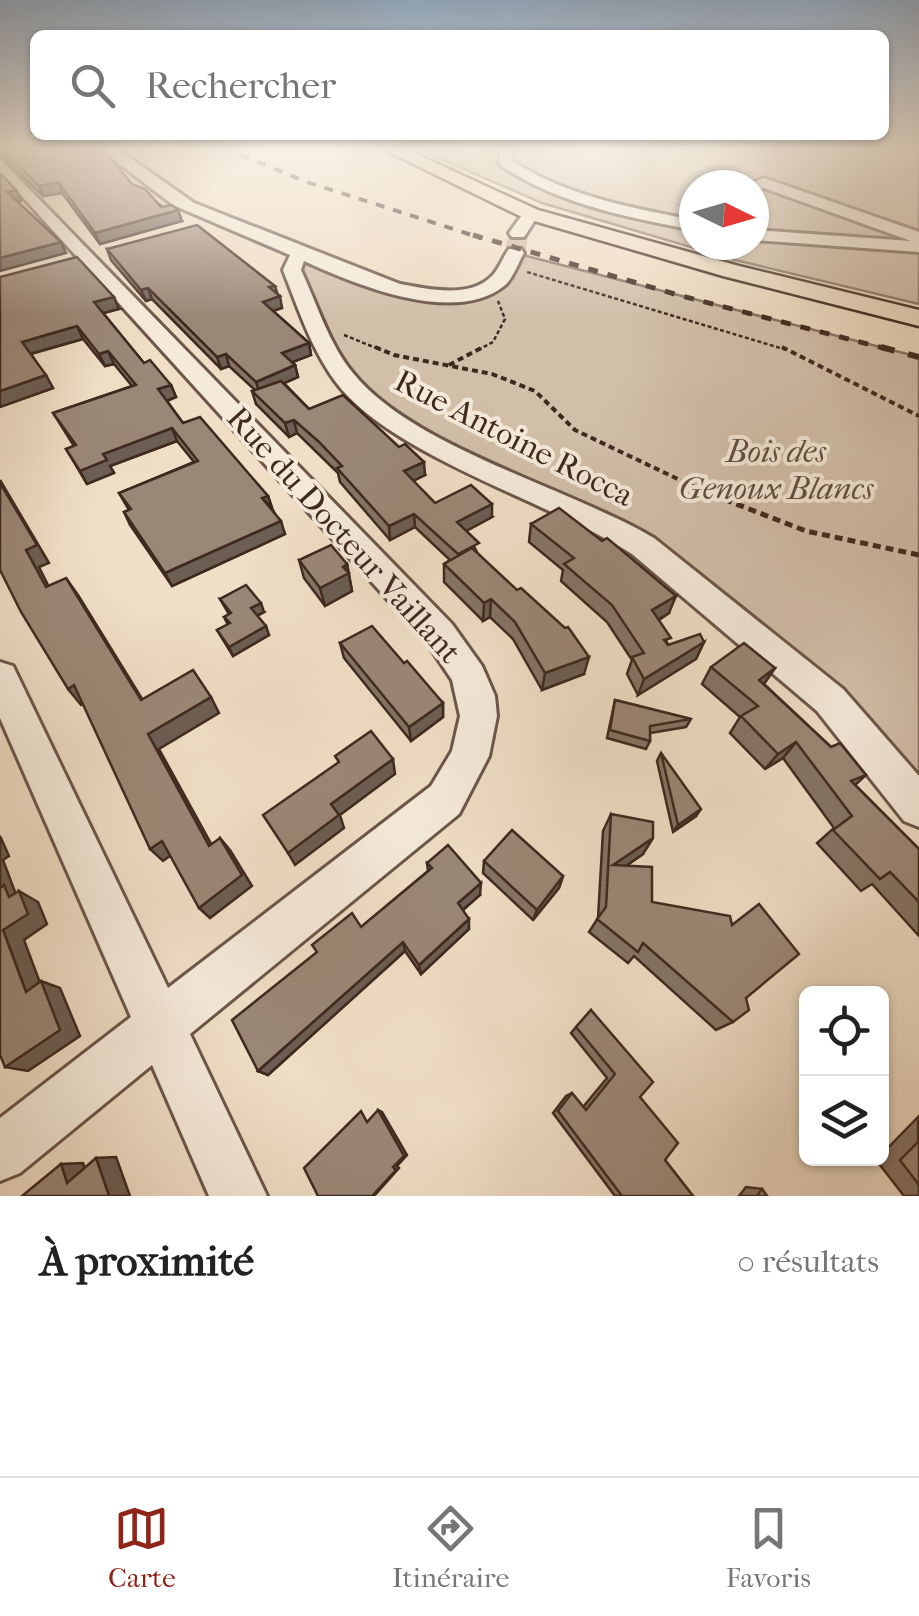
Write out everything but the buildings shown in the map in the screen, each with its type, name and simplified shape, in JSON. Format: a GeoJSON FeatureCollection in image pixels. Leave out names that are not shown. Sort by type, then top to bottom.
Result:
{"type":"FeatureCollection","features":[{"type":"Feature","properties":{"kind":"main road"},"geometry":{"type":"LineString","coordinates":[[466,204],[519,242],[731,271],[919,318]]}},
{"type":"Feature","properties":{"kind":"street","name":"Rue du Docteur Vaillant"},"geometry":{"type":"LineString","coordinates":[[0,1153],[445,800],[474,749],[480,709],[466,670],[452,647],[44,204]]}},
{"type":"Feature","properties":{"kind":"street"},"geometry":{"type":"LineString","coordinates":[[183,204],[408,294],[448,295],[487,287],[519,242]]}},
{"type":"Feature","properties":{"kind":"street"},"geometry":{"type":"LineString","coordinates":[[610,204],[679,221]]}},
{"type":"Feature","properties":{"kind":"street"},"geometry":{"type":"LineString","coordinates":[[622,208],[674,204]]}},
{"type":"Feature","properties":{"kind":"street"},"geometry":{"type":"LineString","coordinates":[[823,204],[919,238]]}},
{"type":"Feature","properties":{"kind":"street"},"geometry":{"type":"LineString","coordinates":[[184,230],[220,220]]}},
{"type":"Feature","properties":{"kind":"street"},"geometry":{"type":"LineString","coordinates":[[769,234],[910,247]]}},
{"type":"Feature","properties":{"kind":"street","name":"Rue Antoine Rocca"},"geometry":{"type":"LineString","coordinates":[[302,254],[294,261],[292,270],[321,332],[345,378],[382,413],[612,526],[643,546],[830,700],[919,807]]}},
{"type":"Feature","properties":{"kind":"street"},"geometry":{"type":"LineString","coordinates":[[0,677],[238,1196]]}},
{"type":"Feature","properties":{"kind":"path"},"geometry":{"type":"LineString","coordinates":[[519,242],[777,344],[919,416]]}},
{"type":"Feature","properties":{"kind":"path"},"geometry":{"type":"LineString","coordinates":[[447,366],[493,342],[504,318],[487,287]]}},
{"type":"Feature","properties":{"kind":"path"},"geometry":{"type":"LineString","coordinates":[[321,332],[345,336],[394,354],[492,374],[535,391],[575,430],[690,486],[806,531],[919,555]]}},
{"type":"Feature","properties":{"kind":"green space"},"geometry":{"type":"Polygon","coordinates":[[[545,204],[679,204],[679,244],[545,204]]]}},
{"type":"Feature","properties":{"kind":"green space"},"geometry":{"type":"Polygon","coordinates":[[[769,204],[919,204],[919,304],[735,260],[769,260],[769,204]]]}},
{"type":"Feature","properties":{"kind":"green space","name":"Bois des Genoux Blancs"},"geometry":{"type":"Polygon","coordinates":[[[515,253],[919,357],[919,791],[643,546],[410,430],[355,390],[293,261],[297,257],[408,294],[479,290],[515,253]]]}},
{"type":"Feature","properties":{"kind":"tunnel"},"geometry":{"type":"LineString","coordinates":[[517,238],[518,233]]}},
{"type":"Feature","properties":{"kind":"tunnel"},"geometry":{"type":"LineString","coordinates":[[515,253],[518,235]]}},
{"type":"Feature","properties":{"kind":"railway"},"geometry":{"type":"LineString","coordinates":[[375,204],[481,238]]}},
{"type":"Feature","properties":{"kind":"railway"},"geometry":{"type":"LineString","coordinates":[[473,235],[678,295],[891,350]]}},
{"type":"Feature","properties":{"kind":"railway"},"geometry":{"type":"LineString","coordinates":[[881,347],[919,357]]}}]}
